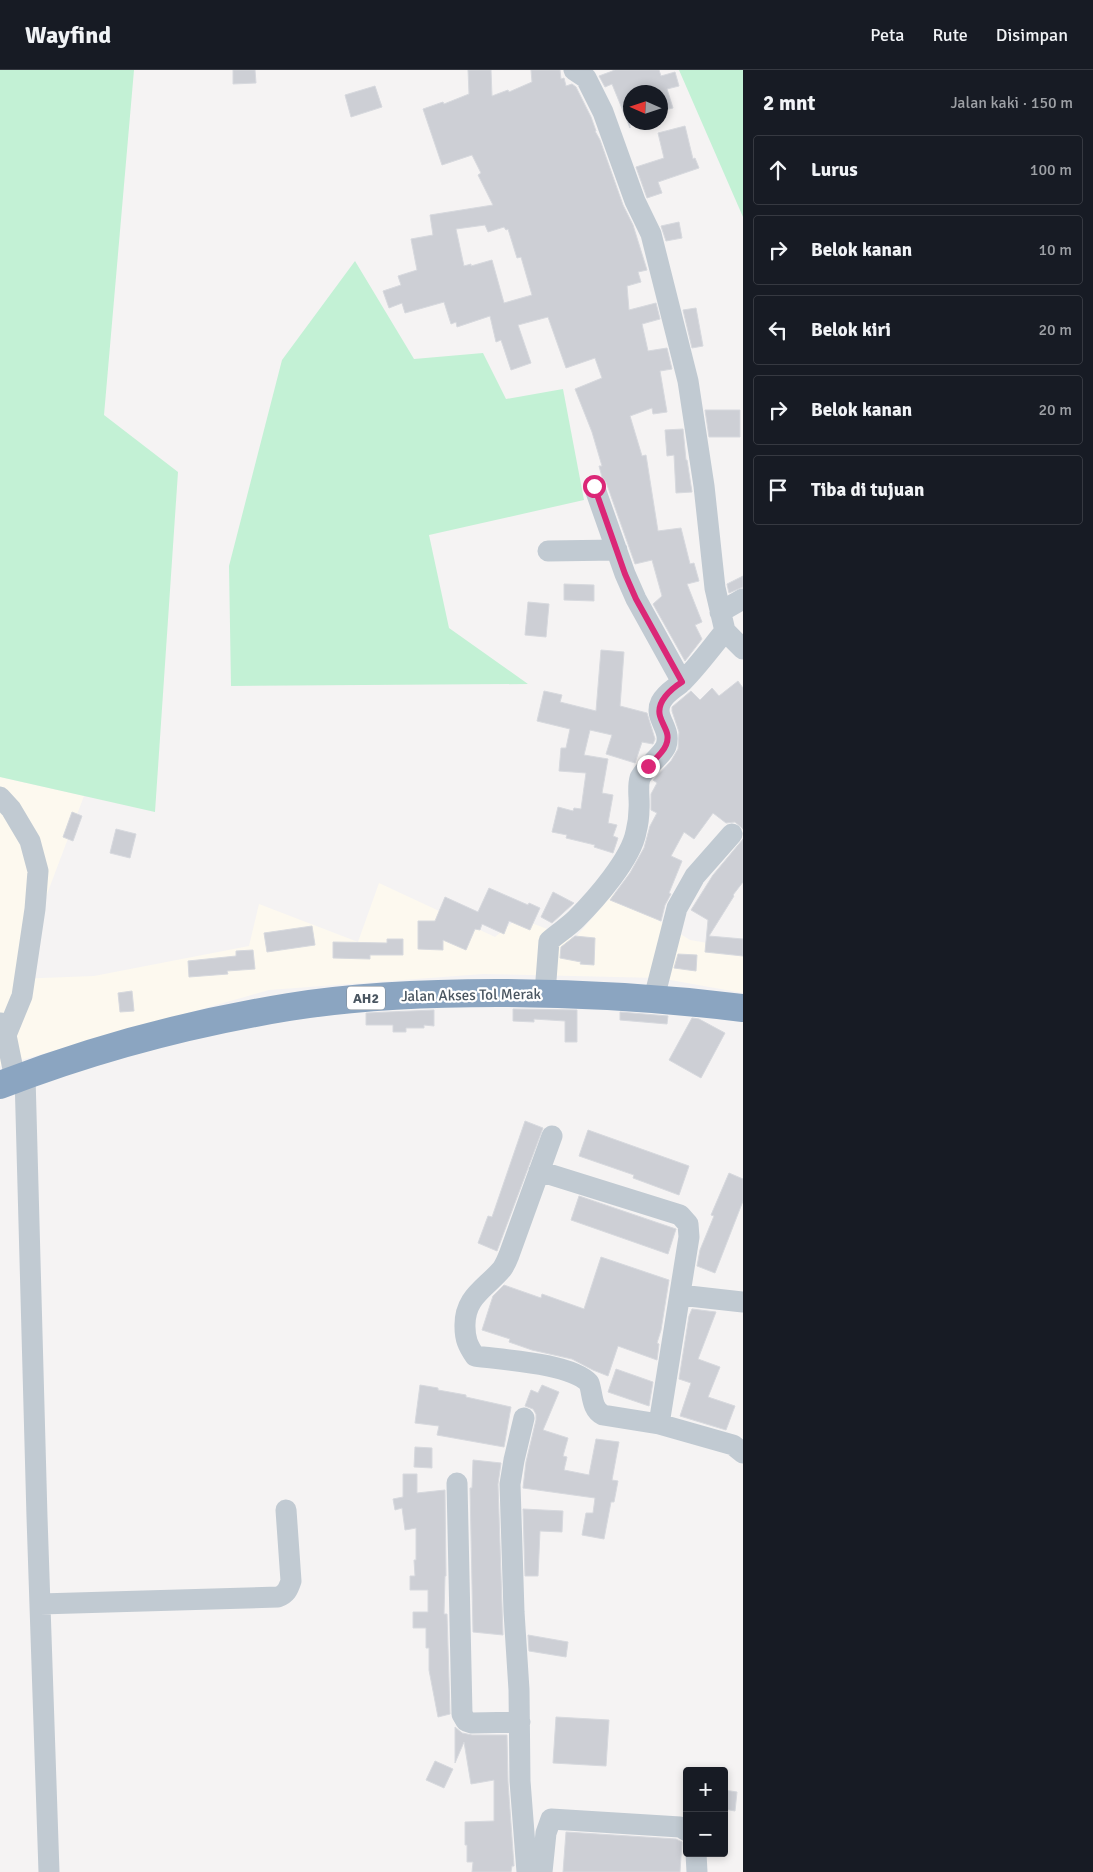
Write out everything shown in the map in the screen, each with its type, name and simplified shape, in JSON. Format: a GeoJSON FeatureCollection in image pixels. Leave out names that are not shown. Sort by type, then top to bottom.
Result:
{"type":"FeatureCollection","features":[{"type":"Feature","properties":{"kind":"highway","name":"Jalan Akses Tol Merak"},"geometry":{"type":"LineString","coordinates":[[13,1080],[141,1039],[289,1007],[361,998],[416,995],[545,993],[654,998],[743,1008]]}},
{"type":"Feature","properties":{"kind":"street"},"geometry":{"type":"LineString","coordinates":[[574,70],[586,78],[602,112],[636,201],[651,234],[688,381],[704,486],[715,588],[722,622],[743,649]]}},
{"type":"Feature","properties":{"kind":"street"},"geometry":{"type":"LineString","coordinates":[[594,486],[636,599],[682,682]]}},
{"type":"Feature","properties":{"kind":"street"},"geometry":{"type":"LineString","coordinates":[[548,551],[617,550]]}},
{"type":"Feature","properties":{"kind":"street"},"geometry":{"type":"LineString","coordinates":[[545,993],[549,941],[564,930],[587,906],[627,855],[636,833],[640,780],[648,766],[664,750],[667,743],[667,731],[660,716],[661,702],[671,690],[682,682],[722,622],[743,599]]}},
{"type":"Feature","properties":{"kind":"street"},"geometry":{"type":"LineString","coordinates":[[0,796],[11,808],[30,841],[38,871],[35,909],[22,996],[3,1027],[13,1080],[40,1604],[49,1872]]}},
{"type":"Feature","properties":{"kind":"street"},"geometry":{"type":"LineString","coordinates":[[654,998],[677,908],[695,876],[732,834]]}},
{"type":"Feature","properties":{"kind":"street"},"geometry":{"type":"LineString","coordinates":[[552,1136],[509,1255],[502,1268],[467,1306],[464,1319],[466,1344],[475,1356],[560,1368],[578,1375],[589,1383],[594,1407],[603,1416],[659,1424],[733,1445],[743,1453]]}},
{"type":"Feature","properties":{"kind":"street"},"geometry":{"type":"LineString","coordinates":[[539,1171],[680,1215],[688,1224],[689,1237],[659,1424]]}},
{"type":"Feature","properties":{"kind":"street"},"geometry":{"type":"LineString","coordinates":[[680,1295],[743,1302]]}},
{"type":"Feature","properties":{"kind":"street"},"geometry":{"type":"LineString","coordinates":[[524,1418],[510,1484],[520,1722],[520,1781],[527,1872]]}},
{"type":"Feature","properties":{"kind":"street"},"geometry":{"type":"LineString","coordinates":[[457,1483],[462,1714],[466,1720],[472,1723],[520,1722]]}},
{"type":"Feature","properties":{"kind":"street"},"geometry":{"type":"LineString","coordinates":[[40,1604],[278,1597],[285,1595],[291,1581],[286,1510]]}},
{"type":"Feature","properties":{"kind":"street"},"geometry":{"type":"LineString","coordinates":[[542,1872],[546,1833],[551,1819],[683,1829]]}},
{"type":"Feature","properties":{"kind":"street"},"geometry":{"type":"LineString","coordinates":[[696,1857],[697,1872]]}},
{"type":"Feature","properties":{"kind":"shaded area"},"geometry":{"type":"Polygon","coordinates":[[[0,777],[84,796],[15,979],[94,976],[249,946],[259,904],[358,942],[379,883],[495,937],[518,918],[574,939],[614,893],[690,940],[743,949],[743,993],[659,978],[483,974],[269,990],[0,1066],[0,777]]]}},
{"type":"Feature","properties":{"kind":"green space"},"geometry":{"type":"Polygon","coordinates":[[[0,70],[134,70],[104,415],[178,472],[155,812],[0,777],[0,70]]]}},
{"type":"Feature","properties":{"kind":"green space"},"geometry":{"type":"Polygon","coordinates":[[[679,70],[743,70],[743,217],[679,70]]]}},
{"type":"Feature","properties":{"kind":"green space"},"geometry":{"type":"Polygon","coordinates":[[[355,261],[414,359],[483,353],[506,399],[563,389],[584,500],[429,535],[449,628],[528,684],[231,686],[229,566],[282,360],[355,261]]]}},
{"type":"Feature","properties":{"kind":"building"},"geometry":{"type":"Polygon","coordinates":[[[233,70],[255,70],[256,83],[233,84],[233,70]]]}},
{"type":"Feature","properties":{"kind":"building"},"geometry":{"type":"Polygon","coordinates":[[[468,70],[491,70],[492,96],[508,90],[509,92],[532,82],[531,70],[560,70],[561,79],[564,78],[566,86],[572,84],[576,87],[591,117],[623,205],[633,225],[647,270],[638,272],[641,282],[627,286],[629,310],[656,303],[660,319],[642,324],[648,351],[667,348],[672,369],[660,371],[667,412],[653,414],[652,408],[630,416],[642,456],[646,455],[658,531],[681,528],[690,564],[694,563],[699,581],[687,584],[702,622],[695,625],[702,639],[685,661],[653,604],[662,596],[652,560],[635,564],[606,482],[602,477],[599,466],[602,466],[592,432],[575,389],[602,378],[595,358],[566,368],[548,317],[518,325],[531,363],[511,370],[501,340],[496,342],[490,316],[457,327],[456,322],[451,324],[444,302],[405,313],[402,303],[389,308],[383,291],[401,285],[398,276],[417,270],[411,239],[433,235],[430,215],[493,205],[478,175],[481,173],[472,155],[442,165],[423,109],[443,102],[444,104],[469,94],[468,70]],[[485,225],[456,229],[464,266],[492,260],[504,303],[532,295],[521,257],[517,258],[508,229],[506,230],[504,227],[488,232],[485,225]]]}},
{"type":"Feature","properties":{"kind":"building"},"geometry":{"type":"Polygon","coordinates":[[[615,70],[659,70],[661,76],[675,72],[679,86],[668,89],[668,85],[623,85],[623,111],[612,84],[605,87],[599,76],[615,70]]]}},
{"type":"Feature","properties":{"kind":"building"},"geometry":{"type":"Polygon","coordinates":[[[375,86],[382,107],[351,117],[345,95],[375,86]]]}},
{"type":"Feature","properties":{"kind":"building"},"geometry":{"type":"Polygon","coordinates":[[[668,92],[673,108],[668,109],[668,92]]]}},
{"type":"Feature","properties":{"kind":"building"},"geometry":{"type":"Polygon","coordinates":[[[685,126],[693,159],[695,158],[699,168],[658,182],[662,193],[647,198],[636,167],[664,158],[658,133],[685,126]]]}},
{"type":"Feature","properties":{"kind":"building"},"geometry":{"type":"Polygon","coordinates":[[[679,222],[682,238],[666,241],[661,226],[679,222]]]}},
{"type":"Feature","properties":{"kind":"building"},"geometry":{"type":"Polygon","coordinates":[[[696,308],[703,346],[692,348],[683,310],[696,308]]]}},
{"type":"Feature","properties":{"kind":"building"},"geometry":{"type":"Polygon","coordinates":[[[705,410],[740,410],[740,437],[709,437],[705,410]]]}},
{"type":"Feature","properties":{"kind":"building"},"geometry":{"type":"Polygon","coordinates":[[[683,429],[692,492],[676,493],[674,455],[667,456],[665,430],[683,429]]]}},
{"type":"Feature","properties":{"kind":"building"},"geometry":{"type":"Polygon","coordinates":[[[743,576],[743,587],[729,593],[727,584],[743,576]]]}},
{"type":"Feature","properties":{"kind":"building"},"geometry":{"type":"Polygon","coordinates":[[[564,584],[594,585],[594,601],[564,600],[564,584]]]}},
{"type":"Feature","properties":{"kind":"building"},"geometry":{"type":"Polygon","coordinates":[[[528,602],[549,604],[546,637],[525,635],[528,602]]]}},
{"type":"Feature","properties":{"kind":"building"},"geometry":{"type":"Polygon","coordinates":[[[601,650],[624,652],[620,706],[647,713],[655,739],[653,744],[642,742],[635,763],[606,754],[612,735],[590,730],[584,755],[608,759],[602,793],[613,795],[608,823],[617,825],[613,836],[618,838],[613,853],[594,847],[595,845],[566,838],[567,835],[552,832],[558,807],[573,811],[574,808],[581,809],[586,773],[559,771],[561,748],[566,748],[570,729],[537,721],[544,691],[562,695],[560,702],[596,711],[601,650]]]}},
{"type":"Feature","properties":{"kind":"building"},"geometry":{"type":"Polygon","coordinates":[[[738,681],[743,688],[743,829],[735,822],[726,823],[713,813],[694,839],[684,832],[671,856],[682,861],[669,893],[671,894],[665,905],[661,921],[610,900],[630,873],[644,848],[650,826],[657,813],[651,810],[651,794],[657,783],[653,780],[671,761],[678,749],[679,732],[672,707],[691,691],[700,700],[712,688],[719,696],[738,681]]]}},
{"type":"Feature","properties":{"kind":"building"},"geometry":{"type":"Polygon","coordinates":[[[72,812],[82,816],[73,841],[63,837],[72,812]]]}},
{"type":"Feature","properties":{"kind":"building"},"geometry":{"type":"Polygon","coordinates":[[[116,829],[136,834],[130,858],[110,853],[116,829]]]}},
{"type":"Feature","properties":{"kind":"building"},"geometry":{"type":"Polygon","coordinates":[[[743,839],[743,882],[733,895],[709,936],[743,939],[743,956],[705,952],[708,920],[691,910],[713,875],[743,839]]]}},
{"type":"Feature","properties":{"kind":"building"},"geometry":{"type":"Polygon","coordinates":[[[489,888],[528,905],[529,903],[540,908],[530,930],[509,921],[504,934],[482,924],[480,930],[475,929],[466,950],[443,940],[443,950],[418,949],[418,921],[435,921],[445,897],[478,912],[489,888]]]}},
{"type":"Feature","properties":{"kind":"building"},"geometry":{"type":"Polygon","coordinates":[[[553,892],[574,903],[552,923],[541,917],[553,892]]]}},
{"type":"Feature","properties":{"kind":"building"},"geometry":{"type":"Polygon","coordinates":[[[312,926],[315,945],[267,952],[264,933],[312,926]]]}},
{"type":"Feature","properties":{"kind":"building"},"geometry":{"type":"Polygon","coordinates":[[[575,936],[595,938],[594,965],[580,964],[581,962],[560,958],[561,947],[575,936]]]}},
{"type":"Feature","properties":{"kind":"building"},"geometry":{"type":"Polygon","coordinates":[[[387,939],[403,939],[403,955],[370,955],[370,959],[333,958],[333,942],[387,943],[387,939]]]}},
{"type":"Feature","properties":{"kind":"building"},"geometry":{"type":"Polygon","coordinates":[[[253,950],[255,969],[227,971],[228,974],[189,977],[188,961],[236,956],[236,951],[253,950]]]}},
{"type":"Feature","properties":{"kind":"building"},"geometry":{"type":"Polygon","coordinates":[[[678,954],[697,955],[696,971],[674,968],[678,954]]]}},
{"type":"Feature","properties":{"kind":"building"},"geometry":{"type":"Polygon","coordinates":[[[132,991],[134,1011],[120,1012],[118,993],[132,991]]]}},
{"type":"Feature","properties":{"kind":"building"},"geometry":{"type":"Polygon","coordinates":[[[513,1009],[577,1010],[577,1042],[565,1042],[565,1021],[534,1019],[534,1022],[513,1021],[513,1009]]]}},
{"type":"Feature","properties":{"kind":"building"},"geometry":{"type":"Polygon","coordinates":[[[434,1010],[434,1026],[424,1025],[424,1028],[406,1028],[406,1032],[393,1032],[393,1025],[366,1025],[366,1013],[434,1010]]]}},
{"type":"Feature","properties":{"kind":"building"},"geometry":{"type":"Polygon","coordinates":[[[620,1012],[668,1016],[667,1024],[620,1020],[620,1012]]]}},
{"type":"Feature","properties":{"kind":"building"},"geometry":{"type":"Polygon","coordinates":[[[692,1018],[699,1019],[725,1033],[701,1078],[669,1060],[692,1018]]]}},
{"type":"Feature","properties":{"kind":"building"},"geometry":{"type":"Polygon","coordinates":[[[525,1121],[543,1128],[497,1251],[478,1243],[488,1216],[492,1217],[525,1121]]]}},
{"type":"Feature","properties":{"kind":"building"},"geometry":{"type":"Polygon","coordinates":[[[588,1130],[689,1166],[679,1195],[633,1178],[634,1175],[579,1156],[588,1130]]]}},
{"type":"Feature","properties":{"kind":"building"},"geometry":{"type":"Polygon","coordinates":[[[729,1173],[743,1179],[743,1201],[715,1273],[697,1266],[700,1250],[714,1216],[711,1215],[729,1173]]]}},
{"type":"Feature","properties":{"kind":"building"},"geometry":{"type":"Polygon","coordinates":[[[579,1196],[676,1229],[668,1254],[571,1220],[579,1196]]]}},
{"type":"Feature","properties":{"kind":"building"},"geometry":{"type":"Polygon","coordinates":[[[601,1257],[669,1280],[657,1343],[659,1344],[657,1360],[618,1346],[608,1376],[572,1359],[532,1350],[509,1342],[510,1339],[482,1330],[493,1296],[504,1285],[541,1298],[542,1294],[584,1309],[601,1257]]]}},
{"type":"Feature","properties":{"kind":"building"},"geometry":{"type":"Polygon","coordinates":[[[692,1309],[716,1312],[698,1359],[720,1367],[708,1397],[735,1406],[726,1430],[680,1416],[691,1383],[679,1379],[689,1316],[692,1309]]]}},
{"type":"Feature","properties":{"kind":"building"},"geometry":{"type":"Polygon","coordinates":[[[616,1369],[653,1382],[649,1406],[608,1392],[616,1369]]]}},
{"type":"Feature","properties":{"kind":"building"},"geometry":{"type":"Polygon","coordinates":[[[420,1385],[511,1407],[504,1447],[437,1435],[439,1426],[415,1423],[420,1385]]]}},
{"type":"Feature","properties":{"kind":"building"},"geometry":{"type":"Polygon","coordinates":[[[542,1385],[559,1392],[543,1430],[568,1438],[563,1456],[567,1457],[564,1470],[589,1475],[596,1439],[619,1442],[612,1480],[618,1481],[614,1502],[611,1502],[604,1539],[582,1535],[586,1513],[593,1513],[595,1498],[523,1488],[526,1462],[536,1420],[536,1414],[533,1409],[525,1406],[531,1390],[538,1393],[542,1385]]]}},
{"type":"Feature","properties":{"kind":"building"},"geometry":{"type":"Polygon","coordinates":[[[415,1447],[432,1448],[432,1468],[414,1467],[415,1447]]]}},
{"type":"Feature","properties":{"kind":"building"},"geometry":{"type":"Polygon","coordinates":[[[473,1460],[501,1463],[498,1484],[503,1635],[473,1632],[470,1488],[472,1488],[473,1460]]]}},
{"type":"Feature","properties":{"kind":"building"},"geometry":{"type":"Polygon","coordinates":[[[403,1474],[417,1474],[417,1493],[445,1490],[446,1576],[444,1614],[447,1614],[450,1714],[438,1717],[429,1670],[429,1648],[426,1648],[426,1628],[413,1628],[413,1612],[428,1612],[428,1590],[410,1590],[410,1576],[415,1576],[416,1528],[405,1530],[402,1508],[395,1510],[393,1499],[403,1497],[403,1474]]]}},
{"type":"Feature","properties":{"kind":"building"},"geometry":{"type":"Polygon","coordinates":[[[523,1509],[563,1511],[562,1532],[540,1531],[538,1576],[525,1576],[523,1509]]]}},
{"type":"Feature","properties":{"kind":"building"},"geometry":{"type":"Polygon","coordinates":[[[528,1635],[568,1642],[566,1657],[529,1651],[528,1635]]]}},
{"type":"Feature","properties":{"kind":"building"},"geometry":{"type":"Polygon","coordinates":[[[556,1717],[609,1720],[606,1766],[553,1763],[556,1717]]]}},
{"type":"Feature","properties":{"kind":"building"},"geometry":{"type":"Polygon","coordinates":[[[455,1727],[462,1733],[472,1735],[507,1735],[508,1782],[514,1866],[512,1866],[511,1872],[472,1872],[473,1862],[467,1862],[465,1822],[494,1821],[494,1780],[471,1784],[464,1742],[455,1763],[455,1727]]]}},
{"type":"Feature","properties":{"kind":"building"},"geometry":{"type":"Polygon","coordinates":[[[435,1761],[453,1769],[444,1788],[426,1780],[435,1761]]]}},
{"type":"Feature","properties":{"kind":"building"},"geometry":{"type":"Polygon","coordinates":[[[728,1791],[737,1792],[735,1811],[728,1810],[728,1791]]]}},
{"type":"Feature","properties":{"kind":"building"},"geometry":{"type":"Polygon","coordinates":[[[566,1832],[676,1839],[682,1842],[680,1872],[563,1872],[566,1832]]]}},
{"type":"Feature","properties":{"kind":"route"},"geometry":{"type":"LineString","coordinates":[[594,486],[625,574],[636,599],[658,642],[682,682],[671,690],[661,702],[660,716],[668,738],[664,750],[648,766]]}}]}
